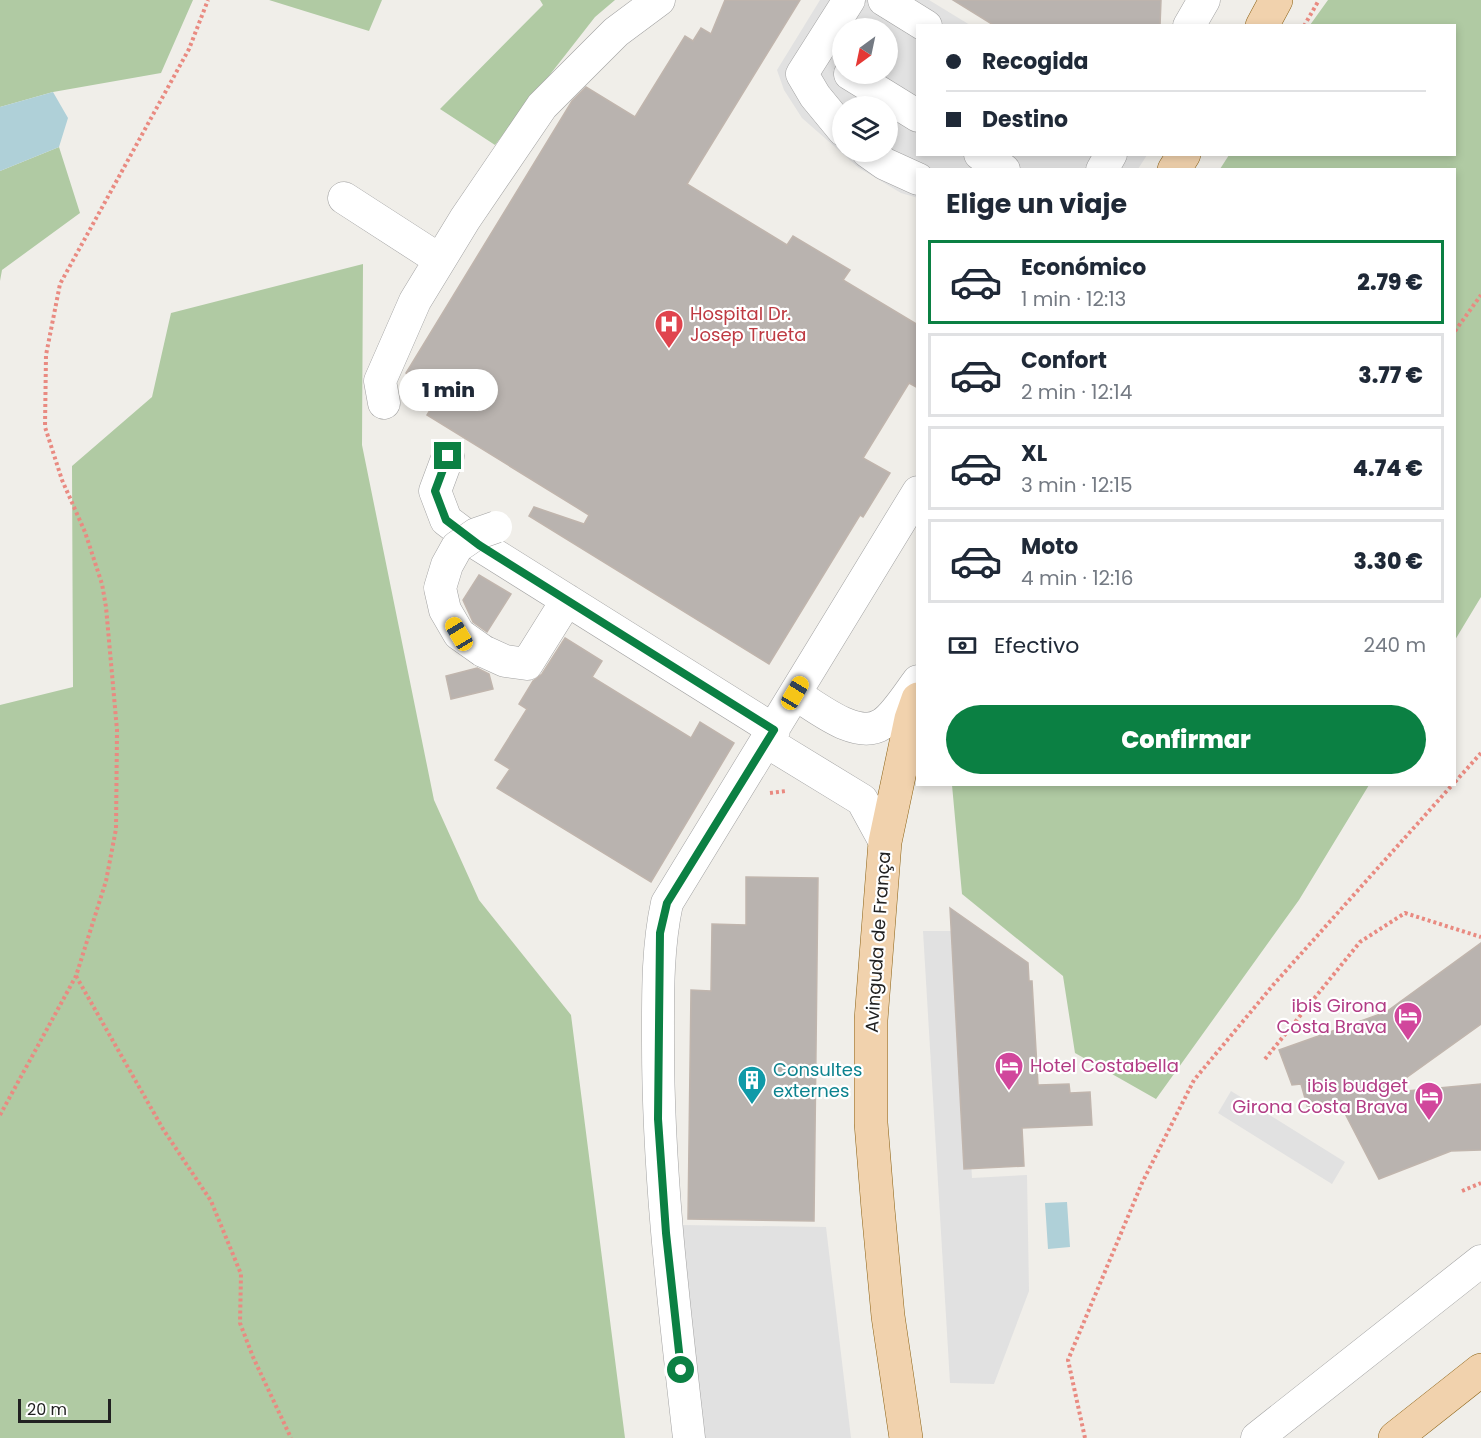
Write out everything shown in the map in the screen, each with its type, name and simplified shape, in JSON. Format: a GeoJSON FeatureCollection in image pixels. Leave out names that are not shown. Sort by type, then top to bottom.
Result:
{"type":"FeatureCollection","features":[{"type":"Feature","properties":{"kind":"main road"},"geometry":{"type":"LineString","coordinates":[[1263,24],[1276,0]]}},
{"type":"Feature","properties":{"kind":"main road","name":"Avinguda de França"},"geometry":{"type":"LineString","coordinates":[[906,1438],[888,1316],[871,1123],[871,1020],[885,842],[916,705]]}},
{"type":"Feature","properties":{"kind":"main road"},"geometry":{"type":"LineString","coordinates":[[1395,1438],[1481,1370]]}},
{"type":"Feature","properties":{"kind":"street"},"geometry":{"type":"LineString","coordinates":[[384,403],[380,381],[415,301],[465,219],[542,106],[616,32],[659,0]]}},
{"type":"Feature","properties":{"kind":"street"},"geometry":{"type":"LineString","coordinates":[[832,117],[814,96],[802,74],[849,0]]}},
{"type":"Feature","properties":{"kind":"street"},"geometry":{"type":"LineString","coordinates":[[884,0],[923,24]]}},
{"type":"Feature","properties":{"kind":"street"},"geometry":{"type":"LineString","coordinates":[[1190,24],[1204,0]]}},
{"type":"Feature","properties":{"kind":"street"},"geometry":{"type":"LineString","coordinates":[[815,51],[832,62]]}},
{"type":"Feature","properties":{"kind":"street"},"geometry":{"type":"LineString","coordinates":[[866,84],[916,115]]}},
{"type":"Feature","properties":{"kind":"street"},"geometry":{"type":"LineString","coordinates":[[983,156],[1001,168]]}},
{"type":"Feature","properties":{"kind":"street"},"geometry":{"type":"LineString","coordinates":[[882,162],[916,178]]}},
{"type":"Feature","properties":{"kind":"street"},"geometry":{"type":"LineString","coordinates":[[344,198],[440,260]]}},
{"type":"Feature","properties":{"kind":"street"},"geometry":{"type":"LineString","coordinates":[[448,456],[435,491],[446,520],[479,545],[567,600],[770,736],[812,770],[862,800],[885,842]]}},
{"type":"Feature","properties":{"kind":"street"},"geometry":{"type":"LineString","coordinates":[[689,1438],[670,1269],[658,1119],[660,933],[667,903],[916,495]]}},
{"type":"Feature","properties":{"kind":"street"},"geometry":{"type":"LineString","coordinates":[[496,527],[476,534],[457,547],[447,565],[440,588],[445,610],[459,634],[483,651],[505,661],[526,663],[567,600]]}},
{"type":"Feature","properties":{"kind":"street"},"geometry":{"type":"LineString","coordinates":[[795,693],[853,728],[869,730],[883,724],[916,683]]}},
{"type":"Feature","properties":{"kind":"street"},"geometry":{"type":"LineString","coordinates":[[1257,1438],[1481,1261]]}},
{"type":"Feature","properties":{"kind":"path"},"geometry":{"type":"LineString","coordinates":[[0,1115],[76,976],[106,881],[116,829],[117,730],[114,675],[102,584],[45,427],[46,355],[60,284],[189,49],[208,0]]}},
{"type":"Feature","properties":{"kind":"path"},"geometry":{"type":"LineString","coordinates":[[1305,24],[1319,0]]}},
{"type":"Feature","properties":{"kind":"path"},"geometry":{"type":"LineString","coordinates":[[1456,330],[1481,295]]}},
{"type":"Feature","properties":{"kind":"path"},"geometry":{"type":"LineString","coordinates":[[1456,781],[1481,753]]}},
{"type":"Feature","properties":{"kind":"path"},"geometry":{"type":"LineString","coordinates":[[759,794],[801,789],[812,770]]}},
{"type":"Feature","properties":{"kind":"path"},"geometry":{"type":"LineString","coordinates":[[1085,1438],[1068,1360],[1142,1183],[1194,1080],[1274,984],[1451,786]]}},
{"type":"Feature","properties":{"kind":"path"},"geometry":{"type":"LineString","coordinates":[[1265,1059],[1360,942],[1405,914],[1481,937]]}},
{"type":"Feature","properties":{"kind":"path"},"geometry":{"type":"LineString","coordinates":[[76,976],[163,1129],[211,1202],[241,1274],[240,1323],[253,1357],[291,1438]]}},
{"type":"Feature","properties":{"kind":"path"},"geometry":{"type":"LineString","coordinates":[[1462,1191],[1481,1183]]}},
{"type":"Feature","properties":{"kind":"green space"},"geometry":{"type":"Polygon","coordinates":[[[0,0],[193,0],[161,73],[53,92],[0,107],[0,0]]]}},
{"type":"Feature","properties":{"kind":"green space"},"geometry":{"type":"Polygon","coordinates":[[[269,0],[382,0],[369,31],[269,0]]]}},
{"type":"Feature","properties":{"kind":"green space"},"geometry":{"type":"Polygon","coordinates":[[[540,0],[615,0],[595,17],[495,145],[440,109],[543,5],[540,0]]]}},
{"type":"Feature","properties":{"kind":"green space"},"geometry":{"type":"Polygon","coordinates":[[[1328,0],[1481,0],[1481,597],[1456,638],[1456,168],[1221,168],[1228,156],[1456,156],[1456,24],[1311,24],[1328,0]]]}},
{"type":"Feature","properties":{"kind":"green space"},"geometry":{"type":"Polygon","coordinates":[[[59,147],[80,213],[2,270],[0,281],[0,171],[59,147]]]}},
{"type":"Feature","properties":{"kind":"green space"},"geometry":{"type":"Polygon","coordinates":[[[363,264],[362,445],[434,800],[479,900],[571,1015],[625,1438],[0,1438],[0,705],[73,687],[72,466],[152,397],[171,313],[363,264]]]}},
{"type":"Feature","properties":{"kind":"green space"},"geometry":{"type":"Polygon","coordinates":[[[952,786],[1368,786],[1299,900],[1156,1099],[1075,1053],[1063,976],[962,894],[952,786]]]}},
{"type":"Feature","properties":{"kind":"shaded area"},"geometry":{"type":"Polygon","coordinates":[[[820,0],[929,0],[968,24],[916,24],[916,156],[1146,156],[1139,168],[916,168],[916,197],[901,193],[852,162],[898,162],[898,96],[832,96],[832,144],[802,118],[784,90],[777,70],[820,0]]]}},
{"type":"Feature","properties":{"kind":"shaded area"},"geometry":{"type":"Polygon","coordinates":[[[923,931],[959,931],[972,1178],[1027,1175],[1029,1291],[994,1384],[950,1383],[923,931]]]}},
{"type":"Feature","properties":{"kind":"shaded area"},"geometry":{"type":"Polygon","coordinates":[[[1231,1091],[1345,1162],[1332,1184],[1218,1113],[1231,1091]]]}},
{"type":"Feature","properties":{"kind":"shaded area"},"geometry":{"type":"Polygon","coordinates":[[[682,1225],[826,1227],[851,1438],[705,1438],[687,1290],[682,1225]]]}},
{"type":"Feature","properties":{"kind":"water"},"geometry":{"type":"Polygon","coordinates":[[[53,92],[68,118],[59,147],[0,171],[0,107],[53,92]]]}},
{"type":"Feature","properties":{"kind":"water"},"geometry":{"type":"Polygon","coordinates":[[[1067,1202],[1070,1247],[1048,1249],[1045,1203],[1067,1202]]]}},
{"type":"Feature","properties":{"kind":"building","name":"Hospital Dr. Josep Trueta"},"geometry":{"type":"Polygon","coordinates":[[[725,0],[800,0],[687,184],[787,245],[793,236],[850,270],[843,280],[916,324],[916,387],[909,383],[863,458],[890,473],[863,517],[860,515],[769,664],[529,516],[534,507],[584,524],[589,515],[427,415],[440,394],[406,373],[572,101],[586,87],[635,117],[685,36],[693,41],[701,28],[711,34],[725,0]]]}},
{"type":"Feature","properties":{"kind":"building"},"geometry":{"type":"Polygon","coordinates":[[[953,0],[1161,0],[1160,24],[992,24],[953,0]]]}},
{"type":"Feature","properties":{"kind":"building"},"geometry":{"type":"Polygon","coordinates":[[[479,575],[511,594],[487,632],[473,622],[463,600],[479,575]]]}},
{"type":"Feature","properties":{"kind":"building"},"geometry":{"type":"Polygon","coordinates":[[[565,638],[602,661],[592,677],[691,738],[700,722],[734,743],[651,882],[497,788],[510,769],[495,760],[527,709],[519,704],[565,638]]]}},
{"type":"Feature","properties":{"kind":"building"},"geometry":{"type":"Polygon","coordinates":[[[477,668],[489,674],[493,689],[451,699],[446,676],[477,668]]]}},
{"type":"Feature","properties":{"kind":"building","name":"Consultes externes"},"geometry":{"type":"Polygon","coordinates":[[[746,877],[818,878],[814,1221],[688,1219],[691,990],[711,991],[712,924],[746,925],[746,877]]]}},
{"type":"Feature","properties":{"kind":"building"},"geometry":{"type":"Polygon","coordinates":[[[950,908],[1028,963],[1029,981],[1032,981],[1038,1085],[1069,1084],[1070,1093],[1090,1092],[1092,1125],[1022,1128],[1024,1166],[964,1169],[950,908]]]}},
{"type":"Feature","properties":{"kind":"building"},"geometry":{"type":"Polygon","coordinates":[[[1481,943],[1481,1024],[1385,1093],[1481,1084],[1481,1150],[1451,1151],[1379,1179],[1338,1100],[1308,1109],[1301,1084],[1292,1085],[1279,1050],[1386,1012],[1481,943]]]}},
{"type":"Feature","properties":{"kind":"place","name":"Hospital Dr. Josep Trueta"},"geometry":{"type":"Point","coordinates":[669,350]}},
{"type":"Feature","properties":{"kind":"place","name":"ibis Girona Costa Brava"},"geometry":{"type":"Point","coordinates":[1408,1042]}},
{"type":"Feature","properties":{"kind":"place","name":"Hotel Costabella"},"geometry":{"type":"Point","coordinates":[1009,1092]}},
{"type":"Feature","properties":{"kind":"place","name":"Consultes externes"},"geometry":{"type":"Point","coordinates":[752,1106]}},
{"type":"Feature","properties":{"kind":"place","name":"ibis budget Girona Costa Brava"},"geometry":{"type":"Point","coordinates":[1429,1122]}},
{"type":"Feature","properties":{"kind":"route"},"geometry":{"type":"LineString","coordinates":[[448,456],[435,491],[446,520],[479,545],[774,730],[667,903],[660,933],[658,1119],[666,1233],[681,1370]]}}]}
